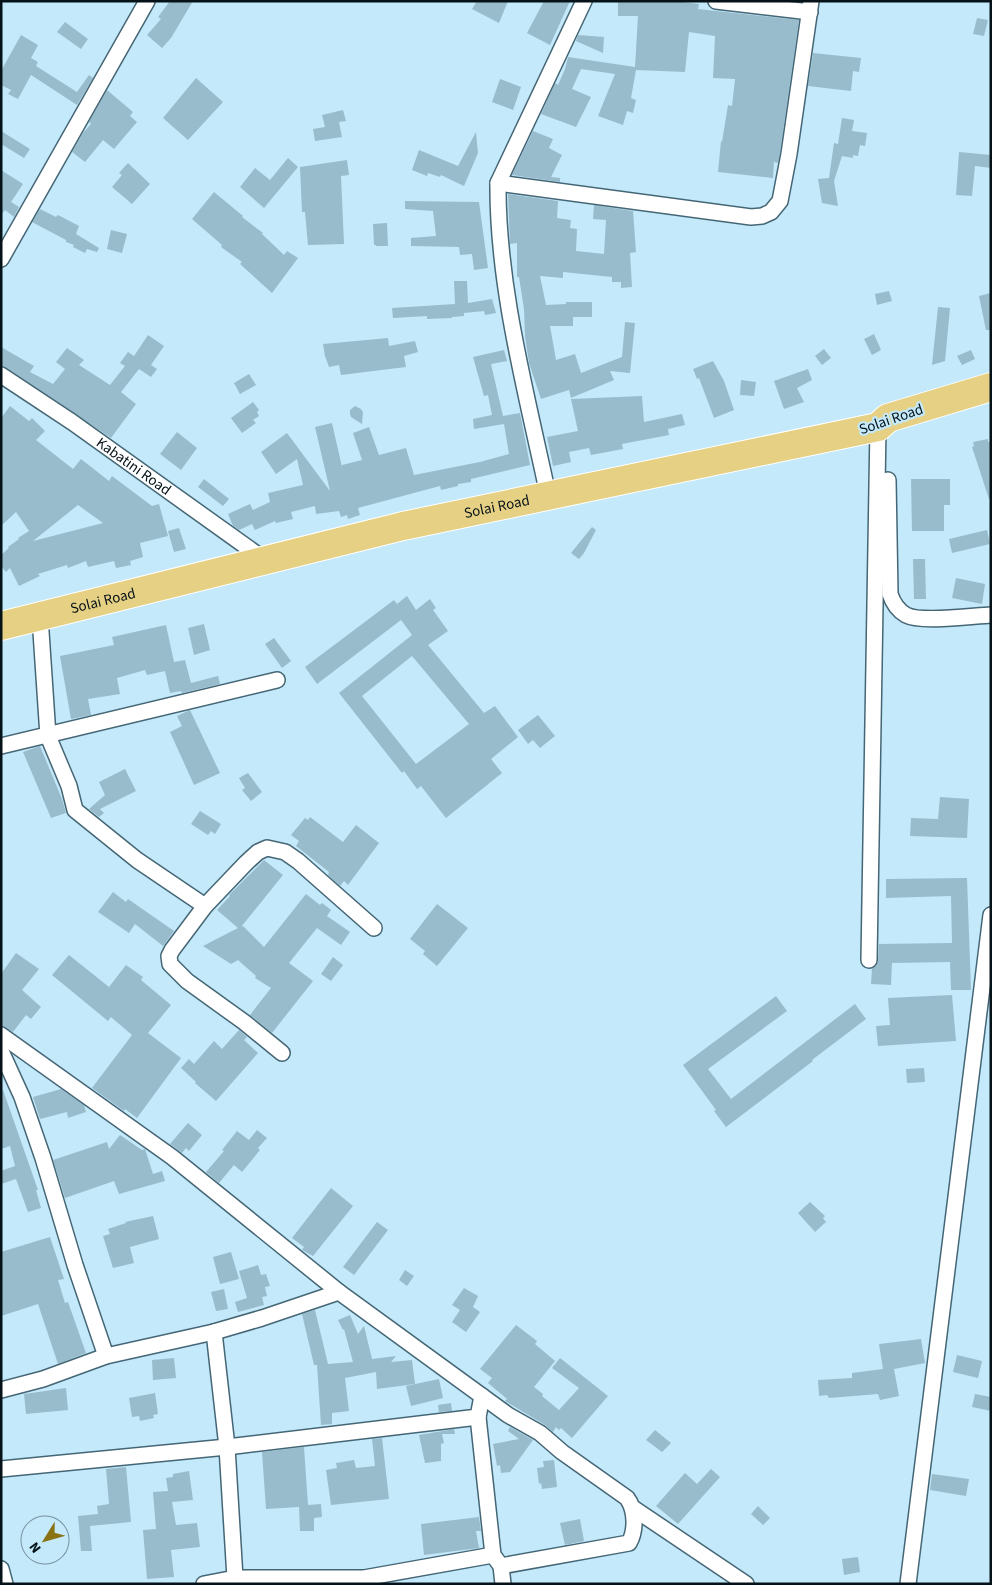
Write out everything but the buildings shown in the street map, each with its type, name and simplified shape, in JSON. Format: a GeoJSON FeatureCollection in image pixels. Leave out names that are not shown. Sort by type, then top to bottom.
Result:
{"type":"FeatureCollection","features":[{"type":"Feature","properties":{"kind":"highway","name":"Solai Road"},"geometry":{"type":"LineString","coordinates":[[1,626],[403,526],[883,423],[991,387]]}},
{"type":"Feature","properties":{"kind":"street"},"geometry":{"type":"LineString","coordinates":[[1,259],[147,1]]}},
{"type":"Feature","properties":{"kind":"street"},"geometry":{"type":"LineString","coordinates":[[548,495],[510,314],[498,216],[498,182],[584,1]]}},
{"type":"Feature","properties":{"kind":"street"},"geometry":{"type":"LineString","coordinates":[[498,182],[752,217],[762,216],[771,212],[780,202],[789,154],[810,7],[716,1]]}},
{"type":"Feature","properties":{"kind":"street","name":"Kabatini Road"},"geometry":{"type":"LineString","coordinates":[[1,375],[72,422],[265,560]]}},
{"type":"Feature","properties":{"kind":"street"},"geometry":{"type":"LineString","coordinates":[[883,423],[890,594],[895,607],[906,615],[919,619],[991,615]]}},
{"type":"Feature","properties":{"kind":"street"},"geometry":{"type":"LineString","coordinates":[[869,960],[883,423]]}},
{"type":"Feature","properties":{"kind":"street"},"geometry":{"type":"LineString","coordinates":[[40,616],[48,736],[69,786],[75,810],[137,860],[205,906]]}},
{"type":"Feature","properties":{"kind":"street"},"geometry":{"type":"LineString","coordinates":[[1,746],[278,680]]}},
{"type":"Feature","properties":{"kind":"street"},"geometry":{"type":"LineString","coordinates":[[282,1054],[244,1022],[187,981],[170,964],[169,956],[172,950],[205,906],[258,852],[267,848],[285,852],[308,868],[374,928]]}},
{"type":"Feature","properties":{"kind":"street"},"geometry":{"type":"LineString","coordinates":[[908,1584],[985,1016],[991,915]]}},
{"type":"Feature","properties":{"kind":"street"},"geometry":{"type":"LineString","coordinates":[[1,1035],[172,1157],[339,1292],[508,1416],[540,1433],[562,1452],[627,1498],[633,1508],[746,1584]]}},
{"type":"Feature","properties":{"kind":"street"},"geometry":{"type":"LineString","coordinates":[[1,1052],[28,1115],[43,1158],[75,1265],[106,1356]]}},
{"type":"Feature","properties":{"kind":"street"},"geometry":{"type":"LineString","coordinates":[[1,1390],[43,1379],[106,1356],[214,1332],[339,1292]]}},
{"type":"Feature","properties":{"kind":"street"},"geometry":{"type":"LineString","coordinates":[[214,1332],[226,1447],[235,1578]]}},
{"type":"Feature","properties":{"kind":"street"},"geometry":{"type":"LineString","coordinates":[[482,1396],[478,1417],[497,1561],[502,1584]]}},
{"type":"Feature","properties":{"kind":"street"},"geometry":{"type":"LineString","coordinates":[[1,1469],[226,1447],[478,1417]]}},
{"type":"Feature","properties":{"kind":"street"},"geometry":{"type":"LineString","coordinates":[[204,1584],[235,1578],[364,1578],[629,1543],[633,1530],[633,1508]]}},
{"type":"Feature","properties":{"kind":"street"},"geometry":{"type":"LineString","coordinates":[[1,1569],[4,1584]]}}]}
